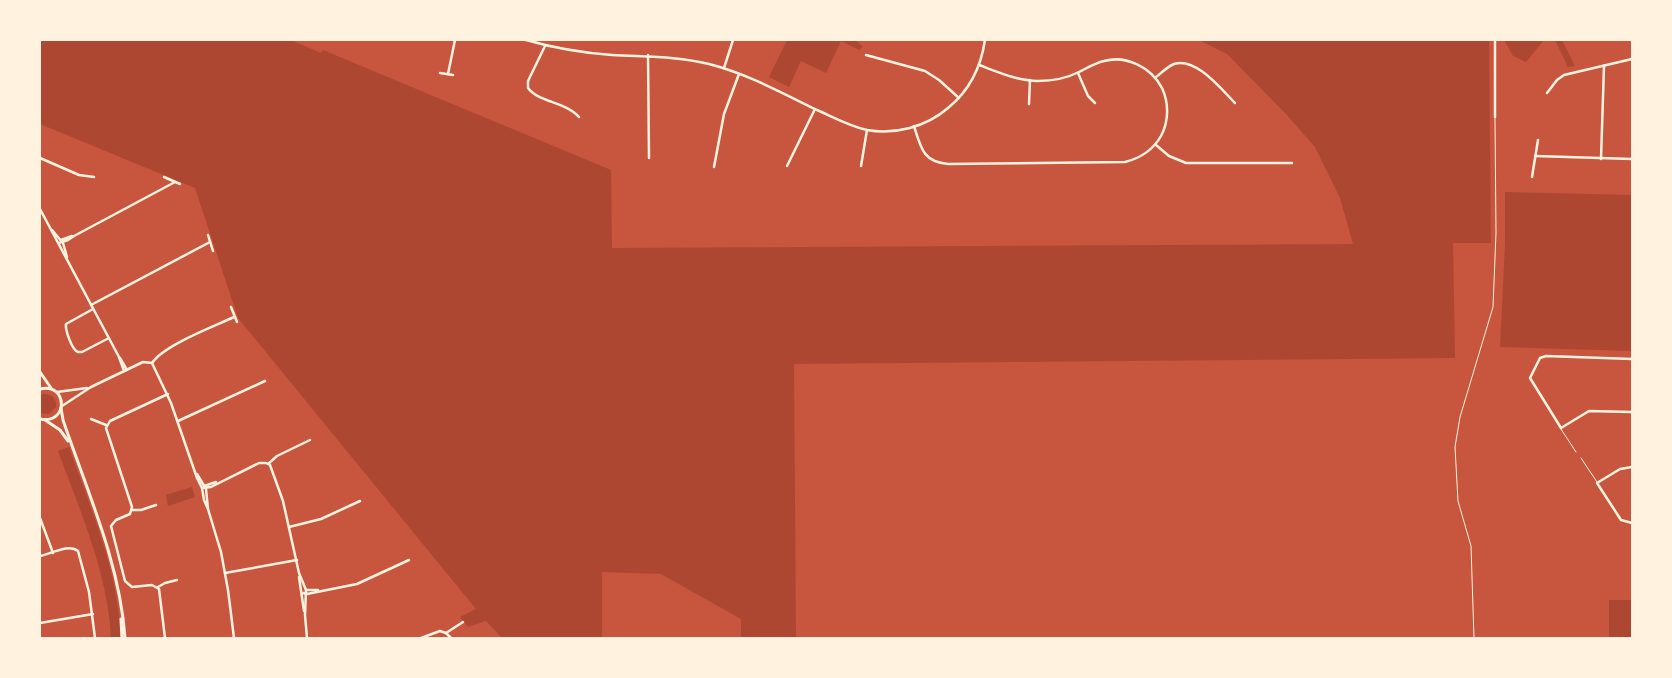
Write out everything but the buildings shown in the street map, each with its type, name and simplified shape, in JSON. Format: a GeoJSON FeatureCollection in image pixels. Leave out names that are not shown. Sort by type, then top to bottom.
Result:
{"type":"FeatureCollection","features":[{"type":"Feature","properties":{"kind":"street"},"geometry":{"type":"LineString","coordinates":[[448,74],[455,40]]}},
{"type":"Feature","properties":{"kind":"street"},"geometry":{"type":"LineString","coordinates":[[526,40],[600,54],[648,55],[684,59],[724,68],[848,124],[867,130],[886,131],[914,126],[934,119],[944,112],[959,98],[970,83],[979,65],[985,40]]}},
{"type":"Feature","properties":{"kind":"street"},"geometry":{"type":"LineString","coordinates":[[724,68],[733,40]]}},
{"type":"Feature","properties":{"kind":"street"},"geometry":{"type":"LineString","coordinates":[[1495,40],[1495,117]]}},
{"type":"Feature","properties":{"kind":"street"},"geometry":{"type":"LineString","coordinates":[[545,45],[528,81],[528,88],[533,93],[572,110],[579,116]]}},
{"type":"Feature","properties":{"kind":"street"},"geometry":{"type":"LineString","coordinates":[[648,55],[649,158]]}},
{"type":"Feature","properties":{"kind":"street"},"geometry":{"type":"LineString","coordinates":[[866,55],[926,71],[959,98]]}},
{"type":"Feature","properties":{"kind":"street"},"geometry":{"type":"LineString","coordinates":[[1547,93],[1556,80],[1564,75],[1632,59]]}},
{"type":"Feature","properties":{"kind":"street"},"geometry":{"type":"LineString","coordinates":[[914,126],[925,155],[941,164],[1118,163],[1138,158],[1156,145],[1163,131],[1167,110],[1163,90],[1155,78],[1140,66],[1118,60],[1098,63],[1078,73],[1055,79],[1030,80],[1010,76],[979,65]]}},
{"type":"Feature","properties":{"kind":"street"},"geometry":{"type":"LineString","coordinates":[[1155,78],[1174,64],[1190,64],[1202,71],[1235,103]]}},
{"type":"Feature","properties":{"kind":"street"},"geometry":{"type":"LineString","coordinates":[[1601,159],[1604,66]]}},
{"type":"Feature","properties":{"kind":"street"},"geometry":{"type":"LineString","coordinates":[[440,73],[453,75]]}},
{"type":"Feature","properties":{"kind":"street"},"geometry":{"type":"LineString","coordinates":[[1078,73],[1088,96],[1095,103]]}},
{"type":"Feature","properties":{"kind":"street"},"geometry":{"type":"LineString","coordinates":[[714,167],[724,114],[739,74]]}},
{"type":"Feature","properties":{"kind":"street"},"geometry":{"type":"LineString","coordinates":[[1028,104],[1030,80]]}},
{"type":"Feature","properties":{"kind":"street"},"geometry":{"type":"LineString","coordinates":[[787,166],[815,108]]}},
{"type":"Feature","properties":{"kind":"street"},"geometry":{"type":"LineString","coordinates":[[861,166],[867,130]]}},
{"type":"Feature","properties":{"kind":"street"},"geometry":{"type":"LineString","coordinates":[[1532,177],[1538,140]]}},
{"type":"Feature","properties":{"kind":"street"},"geometry":{"type":"LineString","coordinates":[[1156,145],[1169,156],[1186,163],[1292,162]]}},
{"type":"Feature","properties":{"kind":"street"},"geometry":{"type":"LineString","coordinates":[[1536,156],[1632,159]]}},
{"type":"Feature","properties":{"kind":"street"},"geometry":{"type":"LineString","coordinates":[[40,158],[79,174],[94,177]]}},
{"type":"Feature","properties":{"kind":"street"},"geometry":{"type":"LineString","coordinates":[[164,177],[180,184]]}},
{"type":"Feature","properties":{"kind":"street"},"geometry":{"type":"LineString","coordinates":[[61,242],[174,182]]}},
{"type":"Feature","properties":{"kind":"street"},"geometry":{"type":"LineString","coordinates":[[40,209],[54,237],[61,242],[63,254],[126,370]]}},
{"type":"Feature","properties":{"kind":"street"},"geometry":{"type":"LineString","coordinates":[[208,235],[213,251]]}},
{"type":"Feature","properties":{"kind":"street"},"geometry":{"type":"LineString","coordinates":[[91,305],[210,242]]}},
{"type":"Feature","properties":{"kind":"street"},"geometry":{"type":"LineString","coordinates":[[231,307],[237,322]]}},
{"type":"Feature","properties":{"kind":"street"},"geometry":{"type":"LineString","coordinates":[[93,309],[66,324],[65,330],[75,350],[82,352],[109,338]]}},
{"type":"Feature","properties":{"kind":"street"},"geometry":{"type":"LineString","coordinates":[[152,363],[158,356],[176,345],[234,317]]}},
{"type":"Feature","properties":{"kind":"street"},"geometry":{"type":"LineString","coordinates":[[1632,359],[1546,356],[1540,358],[1530,378],[1560,428],[1589,411],[1632,412]]}},
{"type":"Feature","properties":{"kind":"street"},"geometry":{"type":"LineString","coordinates":[[42,419],[55,417],[61,407],[90,387],[143,362],[152,363]]}},
{"type":"Feature","properties":{"kind":"street"},"geometry":{"type":"LineString","coordinates":[[152,363],[168,394],[195,470],[196,478],[204,487],[204,500],[225,573],[234,638]]}},
{"type":"Feature","properties":{"kind":"street"},"geometry":{"type":"LineString","coordinates":[[40,372],[60,396],[63,420],[110,556],[121,609],[124,638]]}},
{"type":"Feature","properties":{"kind":"street"},"geometry":{"type":"LineString","coordinates":[[178,421],[265,381]]}},
{"type":"Feature","properties":{"kind":"street"},"geometry":{"type":"LineString","coordinates":[[40,389],[48,388],[55,391],[78,390],[90,387]]}},
{"type":"Feature","properties":{"kind":"street"},"geometry":{"type":"LineString","coordinates":[[168,394],[110,421],[106,426],[107,435],[132,510],[128,516],[116,520],[111,526],[125,581],[129,586],[134,588],[149,585],[158,587],[178,580]]}},
{"type":"Feature","properties":{"kind":"street"},"geometry":{"type":"LineString","coordinates":[[91,418],[106,426]]}},
{"type":"Feature","properties":{"kind":"street"},"geometry":{"type":"LineString","coordinates":[[42,419],[60,430],[72,445]]}},
{"type":"Feature","properties":{"kind":"street"},"geometry":{"type":"LineString","coordinates":[[204,487],[220,482],[259,463],[268,464],[277,456],[310,440]]}},
{"type":"Feature","properties":{"kind":"street"},"geometry":{"type":"LineString","coordinates":[[268,464],[278,486],[305,592],[307,638]]}},
{"type":"Feature","properties":{"kind":"street"},"geometry":{"type":"LineString","coordinates":[[1632,467],[1620,469],[1597,483],[1621,520],[1632,523]]}},
{"type":"Feature","properties":{"kind":"street"},"geometry":{"type":"LineString","coordinates":[[289,527],[321,519],[360,501]]}},
{"type":"Feature","properties":{"kind":"street"},"geometry":{"type":"LineString","coordinates":[[132,510],[141,510],[156,505]]}},
{"type":"Feature","properties":{"kind":"street"},"geometry":{"type":"LineString","coordinates":[[40,518],[53,553]]}},
{"type":"Feature","properties":{"kind":"street"},"geometry":{"type":"LineString","coordinates":[[40,556],[71,547],[78,551],[93,614],[95,638]]}},
{"type":"Feature","properties":{"kind":"street"},"geometry":{"type":"LineString","coordinates":[[225,573],[297,560]]}},
{"type":"Feature","properties":{"kind":"street"},"geometry":{"type":"LineString","coordinates":[[305,592],[357,584],[409,560]]}},
{"type":"Feature","properties":{"kind":"street"},"geometry":{"type":"LineString","coordinates":[[158,587],[165,638]]}},
{"type":"Feature","properties":{"kind":"street"},"geometry":{"type":"LineString","coordinates":[[40,622],[93,614]]}},
{"type":"Feature","properties":{"kind":"street"},"geometry":{"type":"LineString","coordinates":[[446,632],[462,622]]}},
{"type":"Feature","properties":{"kind":"street"},"geometry":{"type":"LineString","coordinates":[[421,638],[440,631],[446,632],[451,638]]}},
{"type":"Feature","properties":{"kind":"lane"},"geometry":{"type":"LineString","coordinates":[[1474,638],[1471,546],[1458,501],[1455,448],[1460,418],[1493,307],[1496,233],[1495,117]]}},
{"type":"Feature","properties":{"kind":"lane"},"geometry":{"type":"LineString","coordinates":[[1560,428],[1576,452]]}},
{"type":"Feature","properties":{"kind":"lane"},"geometry":{"type":"LineString","coordinates":[[1581,458],[1597,483]]}},
{"type":"Feature","properties":{"kind":"shaded area"},"geometry":{"type":"Polygon","coordinates":[[[40,40],[291,40],[321,53],[323,50],[611,170],[612,248],[1353,244],[1340,198],[1315,147],[1286,114],[1227,54],[1199,40],[1489,40],[1491,243],[1453,243],[1455,358],[794,364],[796,638],[741,638],[741,619],[661,574],[602,572],[602,638],[502,638],[486,621],[468,627],[460,617],[476,609],[238,318],[195,188],[40,124],[40,40]]]}},
{"type":"Feature","properties":{"kind":"shaded area"},"geometry":{"type":"Polygon","coordinates":[[[787,40],[856,40],[863,47],[859,50],[841,41],[826,73],[801,61],[789,87],[769,77],[787,40]]]}},
{"type":"Feature","properties":{"kind":"shaded area"},"geometry":{"type":"Polygon","coordinates":[[[1504,40],[1544,40],[1526,62],[1513,56],[1504,40]]]}},
{"type":"Feature","properties":{"kind":"shaded area"},"geometry":{"type":"Polygon","coordinates":[[[1555,40],[1562,40],[1575,66],[1568,67],[1555,40]]]}},
{"type":"Feature","properties":{"kind":"shaded area"},"geometry":{"type":"Polygon","coordinates":[[[1505,192],[1632,195],[1632,351],[1500,347],[1505,245],[1505,192]]]}},
{"type":"Feature","properties":{"kind":"shaded area"},"geometry":{"type":"Polygon","coordinates":[[[40,395],[52,396],[56,402],[56,407],[49,414],[40,413],[40,395]]]}},
{"type":"Feature","properties":{"kind":"shaded area"},"geometry":{"type":"Polygon","coordinates":[[[69,447],[110,566],[119,615],[120,638],[111,638],[105,590],[99,566],[84,519],[58,451],[69,447]]]}},
{"type":"Feature","properties":{"kind":"shaded area"},"geometry":{"type":"Polygon","coordinates":[[[192,487],[195,497],[168,506],[166,495],[192,487]]]}},
{"type":"Feature","properties":{"kind":"shaded area"},"geometry":{"type":"Polygon","coordinates":[[[1609,600],[1632,600],[1632,638],[1609,638],[1609,600]]]}}]}
